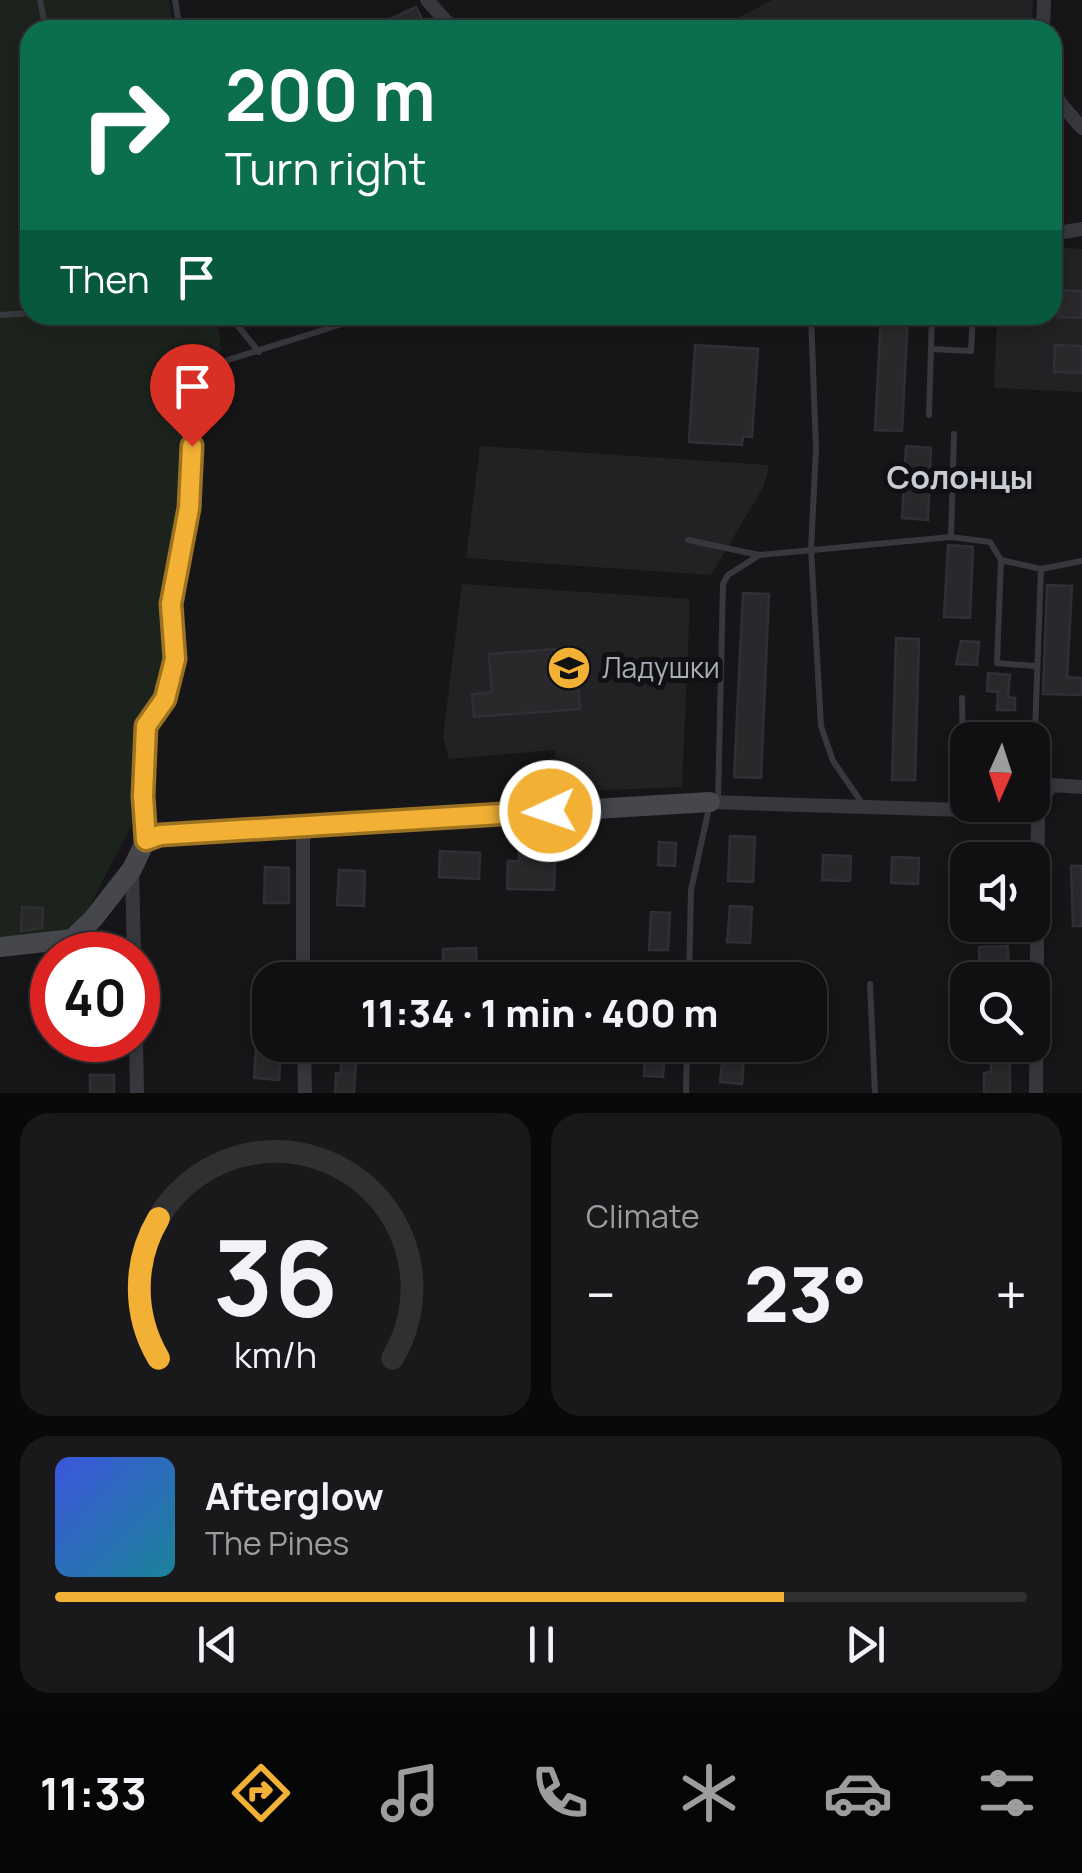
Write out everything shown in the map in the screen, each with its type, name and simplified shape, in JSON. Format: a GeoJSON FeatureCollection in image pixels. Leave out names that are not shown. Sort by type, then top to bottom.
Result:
{"type":"FeatureCollection","features":[{"type":"Feature","properties":{"kind":"street"},"geometry":{"type":"LineString","coordinates":[[427,0],[445,20]]}},
{"type":"Feature","properties":{"kind":"street"},"geometry":{"type":"LineString","coordinates":[[1062,104],[1082,128]]}},
{"type":"Feature","properties":{"kind":"street"},"geometry":{"type":"LineString","coordinates":[[1050,788],[1082,787]]}},
{"type":"Feature","properties":{"kind":"street"},"geometry":{"type":"LineString","coordinates":[[0,947],[72,939],[132,869],[146,840],[160,835],[714,802],[950,810]]}},
{"type":"Feature","properties":{"kind":"street"},"geometry":{"type":"LineString","coordinates":[[1036,1093],[1038,822]]}},
{"type":"Feature","properties":{"kind":"street"},"geometry":{"type":"LineString","coordinates":[[303,826],[303,962]]}},
{"type":"Feature","properties":{"kind":"street"},"geometry":{"type":"LineString","coordinates":[[132,869],[133,932]]}},
{"type":"Feature","properties":{"kind":"street"},"geometry":{"type":"LineString","coordinates":[[137,1062],[138,1093]]}},
{"type":"Feature","properties":{"kind":"street"},"geometry":{"type":"LineString","coordinates":[[304,1062],[305,1093]]}},
{"type":"Feature","properties":{"kind":"lane"},"geometry":{"type":"LineString","coordinates":[[237,325],[260,352]]}},
{"type":"Feature","properties":{"kind":"lane"},"geometry":{"type":"LineString","coordinates":[[146,840],[146,726],[165,699],[175,659],[171,604],[189,508],[198,376],[215,364],[341,325]]}},
{"type":"Feature","properties":{"kind":"lane"},"geometry":{"type":"LineString","coordinates":[[812,325],[816,449],[811,549],[822,726],[833,761],[866,808]]}},
{"type":"Feature","properties":{"kind":"lane"},"geometry":{"type":"LineString","coordinates":[[930,414],[932,325]]}},
{"type":"Feature","properties":{"kind":"lane"},"geometry":{"type":"LineString","coordinates":[[931,350],[971,351],[972,325]]}},
{"type":"Feature","properties":{"kind":"lane"},"geometry":{"type":"LineString","coordinates":[[951,537],[954,434]]}},
{"type":"Feature","properties":{"kind":"lane"},"geometry":{"type":"LineString","coordinates":[[688,540],[759,555],[951,537],[990,542],[1001,560],[997,663],[1035,666]]}},
{"type":"Feature","properties":{"kind":"lane"},"geometry":{"type":"LineString","coordinates":[[690,962],[692,890],[714,802],[723,584],[728,574],[759,555]]}},
{"type":"Feature","properties":{"kind":"lane"},"geometry":{"type":"LineString","coordinates":[[1001,560],[1041,570],[1082,561]]}},
{"type":"Feature","properties":{"kind":"lane"},"geometry":{"type":"LineString","coordinates":[[1041,570],[1034,758],[1052,785]]}},
{"type":"Feature","properties":{"kind":"lane"},"geometry":{"type":"LineString","coordinates":[[962,698],[962,722]]}},
{"type":"Feature","properties":{"kind":"lane"},"geometry":{"type":"LineString","coordinates":[[870,984],[875,1093]]}},
{"type":"Feature","properties":{"kind":"lane"},"geometry":{"type":"LineString","coordinates":[[686,1093],[687,1062]]}},
{"type":"Feature","properties":{"kind":"shaded area"},"geometry":{"type":"Polygon","coordinates":[[[0,0],[169,0],[172,20],[20,20],[20,325],[218,325],[221,351],[193,363],[175,551],[164,598],[169,664],[160,691],[141,718],[141,762],[133,822],[88,909],[69,932],[30,932],[30,938],[0,940],[0,0]]]}},
{"type":"Feature","properties":{"kind":"shaded area"},"geometry":{"type":"Polygon","coordinates":[[[772,0],[1033,0],[1032,20],[734,20],[772,0]]]}},
{"type":"Feature","properties":{"kind":"shaded area"},"geometry":{"type":"Polygon","coordinates":[[[1062,248],[1082,249],[1082,392],[994,388],[997,325],[1062,325],[1062,248]]]}},
{"type":"Feature","properties":{"kind":"shaded area"},"geometry":{"type":"Polygon","coordinates":[[[480,446],[769,465],[764,486],[711,575],[466,558],[480,446]]]}},
{"type":"Feature","properties":{"kind":"shaded area","name":"Ладушки"},"geometry":{"type":"Polygon","coordinates":[[[462,584],[690,599],[682,787],[558,792],[555,750],[449,759],[443,737],[462,584]]]}},
{"type":"Feature","properties":{"kind":"building"},"geometry":{"type":"Polygon","coordinates":[[[416,7],[423,20],[390,20],[416,7]]]}},
{"type":"Feature","properties":{"kind":"building"},"geometry":{"type":"Polygon","coordinates":[[[1062,290],[1082,291],[1082,318],[1062,317],[1062,290]]]}},
{"type":"Feature","properties":{"kind":"building"},"geometry":{"type":"Polygon","coordinates":[[[880,325],[907,325],[902,431],[875,430],[880,325]]]}},
{"type":"Feature","properties":{"kind":"building"},"geometry":{"type":"Polygon","coordinates":[[[695,345],[758,349],[752,437],[743,436],[742,445],[689,442],[695,345]]]}},
{"type":"Feature","properties":{"kind":"building"},"geometry":{"type":"Polygon","coordinates":[[[1055,345],[1082,346],[1082,373],[1054,372],[1055,345]]]}},
{"type":"Feature","properties":{"kind":"building"},"geometry":{"type":"Polygon","coordinates":[[[906,446],[931,448],[928,520],[902,518],[906,446]]]}},
{"type":"Feature","properties":{"kind":"building"},"geometry":{"type":"Polygon","coordinates":[[[948,545],[973,547],[970,618],[944,617],[948,545]]]}},
{"type":"Feature","properties":{"kind":"building"},"geometry":{"type":"Polygon","coordinates":[[[1047,585],[1072,586],[1067,677],[1082,678],[1082,695],[1043,694],[1047,585]]]}},
{"type":"Feature","properties":{"kind":"building"},"geometry":{"type":"Polygon","coordinates":[[[743,593],[769,594],[761,778],[734,777],[743,593]]]}},
{"type":"Feature","properties":{"kind":"building"},"geometry":{"type":"Polygon","coordinates":[[[896,638],[919,639],[915,780],[892,780],[896,638]]]}},
{"type":"Feature","properties":{"kind":"building"},"geometry":{"type":"Polygon","coordinates":[[[961,641],[979,642],[977,665],[956,664],[961,641]]]}},
{"type":"Feature","properties":{"kind":"building"},"geometry":{"type":"Polygon","coordinates":[[[555,649],[558,685],[578,684],[580,709],[474,717],[472,694],[492,692],[489,654],[555,649]]]}},
{"type":"Feature","properties":{"kind":"building"},"geometry":{"type":"Polygon","coordinates":[[[988,673],[1010,675],[1008,697],[1015,698],[1015,710],[997,710],[998,692],[987,691],[988,673]]]}},
{"type":"Feature","properties":{"kind":"building"},"geometry":{"type":"Polygon","coordinates":[[[541,826],[540,861],[555,862],[554,890],[507,889],[508,861],[519,861],[519,827],[541,826]]]}},
{"type":"Feature","properties":{"kind":"building"},"geometry":{"type":"Polygon","coordinates":[[[730,836],[755,837],[753,882],[728,881],[730,836]]]}},
{"type":"Feature","properties":{"kind":"building"},"geometry":{"type":"Polygon","coordinates":[[[659,842],[676,843],[675,866],[658,865],[659,842]]]}},
{"type":"Feature","properties":{"kind":"building"},"geometry":{"type":"Polygon","coordinates":[[[440,851],[480,853],[479,879],[439,877],[440,851]]]}},
{"type":"Feature","properties":{"kind":"building"},"geometry":{"type":"Polygon","coordinates":[[[823,855],[851,856],[850,881],[822,880],[823,855]]]}},
{"type":"Feature","properties":{"kind":"building"},"geometry":{"type":"Polygon","coordinates":[[[892,857],[919,858],[918,884],[891,883],[892,857]]]}},
{"type":"Feature","properties":{"kind":"building"},"geometry":{"type":"Polygon","coordinates":[[[1071,866],[1082,866],[1082,926],[1073,926],[1071,866]]]}},
{"type":"Feature","properties":{"kind":"building"},"geometry":{"type":"Polygon","coordinates":[[[265,867],[289,868],[289,903],[264,903],[265,867]]]}},
{"type":"Feature","properties":{"kind":"building"},"geometry":{"type":"Polygon","coordinates":[[[339,870],[365,871],[364,906],[337,905],[339,870]]]}},
{"type":"Feature","properties":{"kind":"building"},"geometry":{"type":"Polygon","coordinates":[[[730,906],[752,907],[750,943],[727,942],[730,906]]]}},
{"type":"Feature","properties":{"kind":"building"},"geometry":{"type":"Polygon","coordinates":[[[22,907],[43,908],[42,928],[21,931],[22,907]]]}},
{"type":"Feature","properties":{"kind":"building"},"geometry":{"type":"Polygon","coordinates":[[[651,912],[670,913],[668,950],[649,950],[651,912]]]}},
{"type":"Feature","properties":{"kind":"building"},"geometry":{"type":"Polygon","coordinates":[[[1008,946],[1009,962],[980,962],[979,947],[1008,946]]]}},
{"type":"Feature","properties":{"kind":"building"},"geometry":{"type":"Polygon","coordinates":[[[476,948],[477,962],[443,962],[443,949],[476,948]]]}},
{"type":"Feature","properties":{"kind":"building"},"geometry":{"type":"Polygon","coordinates":[[[255,1062],[280,1062],[279,1080],[254,1078],[255,1062]]]}},
{"type":"Feature","properties":{"kind":"building"},"geometry":{"type":"Polygon","coordinates":[[[341,1062],[363,1062],[356,1063],[354,1093],[335,1093],[336,1073],[341,1073],[341,1062]]]}},
{"type":"Feature","properties":{"kind":"building"},"geometry":{"type":"Polygon","coordinates":[[[644,1062],[664,1062],[663,1077],[644,1076],[644,1062]]]}},
{"type":"Feature","properties":{"kind":"building"},"geometry":{"type":"Polygon","coordinates":[[[722,1062],[744,1062],[742,1084],[720,1082],[722,1062]]]}},
{"type":"Feature","properties":{"kind":"building"},"geometry":{"type":"Polygon","coordinates":[[[991,1062],[1010,1062],[1010,1093],[984,1093],[984,1073],[991,1072],[991,1062]]]}},
{"type":"Feature","properties":{"kind":"building"},"geometry":{"type":"Polygon","coordinates":[[[90,1075],[114,1075],[114,1093],[90,1093],[90,1075]]]}},
{"type":"Feature","properties":{"kind":"place","name":"Ладушки"},"geometry":{"type":"Point","coordinates":[569,668]}},
{"type":"Feature","properties":{"kind":"district","name":"Солонцы"},"geometry":{"type":"Point","coordinates":[960,478]}},
{"type":"Feature","properties":{"kind":"route"},"geometry":{"type":"LineString","coordinates":[[192,446],[189,508],[171,604],[175,659],[165,699],[146,726],[146,840],[160,835],[550,811]]}}]}
